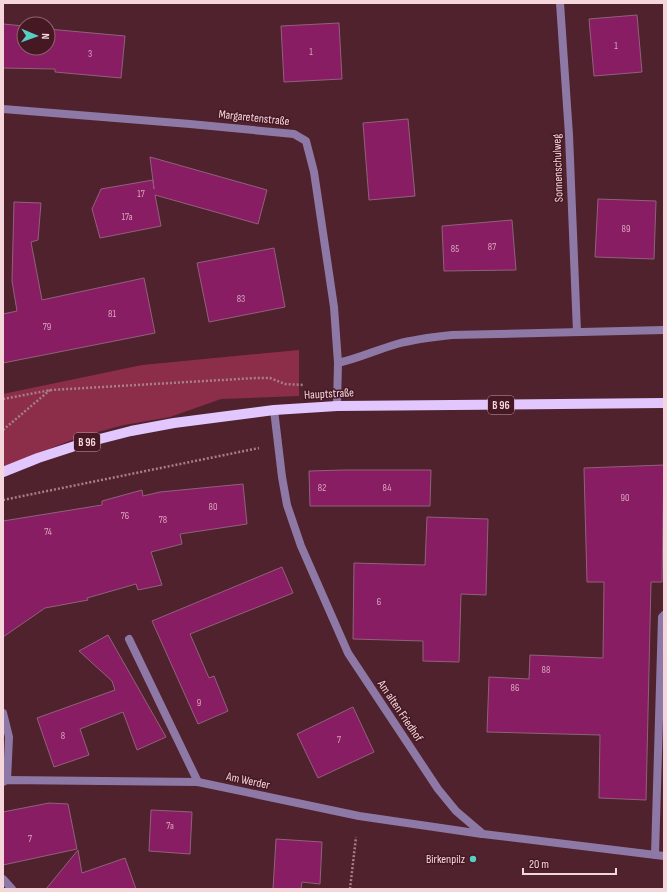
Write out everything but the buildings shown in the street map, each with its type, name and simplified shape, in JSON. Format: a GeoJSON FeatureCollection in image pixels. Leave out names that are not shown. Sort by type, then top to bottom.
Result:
{"type":"FeatureCollection","features":[{"type":"Feature","properties":{"kind":"main road","name":"Hauptstraße"},"geometry":{"type":"LineString","coordinates":[[3,472],[77,445],[131,431],[174,423],[274,410],[337,406],[664,403]]}},
{"type":"Feature","properties":{"kind":"street","name":"Sonnenschulweg"},"geometry":{"type":"LineString","coordinates":[[560,3],[569,135],[577,332]]}},
{"type":"Feature","properties":{"kind":"street","name":"Margaretenstraße"},"geometry":{"type":"LineString","coordinates":[[3,109],[294,134],[306,141],[314,172],[334,307],[338,363],[337,406]]}},
{"type":"Feature","properties":{"kind":"street"},"geometry":{"type":"LineString","coordinates":[[338,363],[360,358],[397,344],[424,338],[452,335],[664,330]]}},
{"type":"Feature","properties":{"kind":"street","name":"Am alten Friedhof"},"geometry":{"type":"LineString","coordinates":[[274,410],[287,505],[298,539],[348,653],[438,789],[456,811],[483,834]]}},
{"type":"Feature","properties":{"kind":"street"},"geometry":{"type":"LineString","coordinates":[[655,855],[662,625],[664,615]]}},
{"type":"Feature","properties":{"kind":"street"},"geometry":{"type":"LineString","coordinates":[[129,639],[198,782]]}},
{"type":"Feature","properties":{"kind":"street","name":"Am Werder"},"geometry":{"type":"LineString","coordinates":[[3,713],[8,737],[5,781],[198,782],[359,816],[483,834]]}},
{"type":"Feature","properties":{"kind":"street"},"geometry":{"type":"LineString","coordinates":[[483,834],[664,856]]}},
{"type":"Feature","properties":{"kind":"street"},"geometry":{"type":"LineString","coordinates":[[3,879],[12,889]]}},
{"type":"Feature","properties":{"kind":"path"},"geometry":{"type":"LineString","coordinates":[[3,399],[51,390],[256,378],[270,378],[285,384],[338,386]]}},
{"type":"Feature","properties":{"kind":"path"},"geometry":{"type":"LineString","coordinates":[[3,430],[51,390]]}},
{"type":"Feature","properties":{"kind":"path"},"geometry":{"type":"LineString","coordinates":[[3,500],[278,444]]}},
{"type":"Feature","properties":{"kind":"path"},"geometry":{"type":"LineString","coordinates":[[350,889],[359,816]]}},
{"type":"Feature","properties":{"kind":"shaded area"},"geometry":{"type":"Polygon","coordinates":[[[299,350],[299,396],[221,399],[170,417],[124,425],[82,436],[3,467],[3,394],[142,365],[299,350]]]}},
{"type":"Feature","properties":{"kind":"place","name":"Birkenpilz"},"geometry":{"type":"Point","coordinates":[473,859]}}]}
